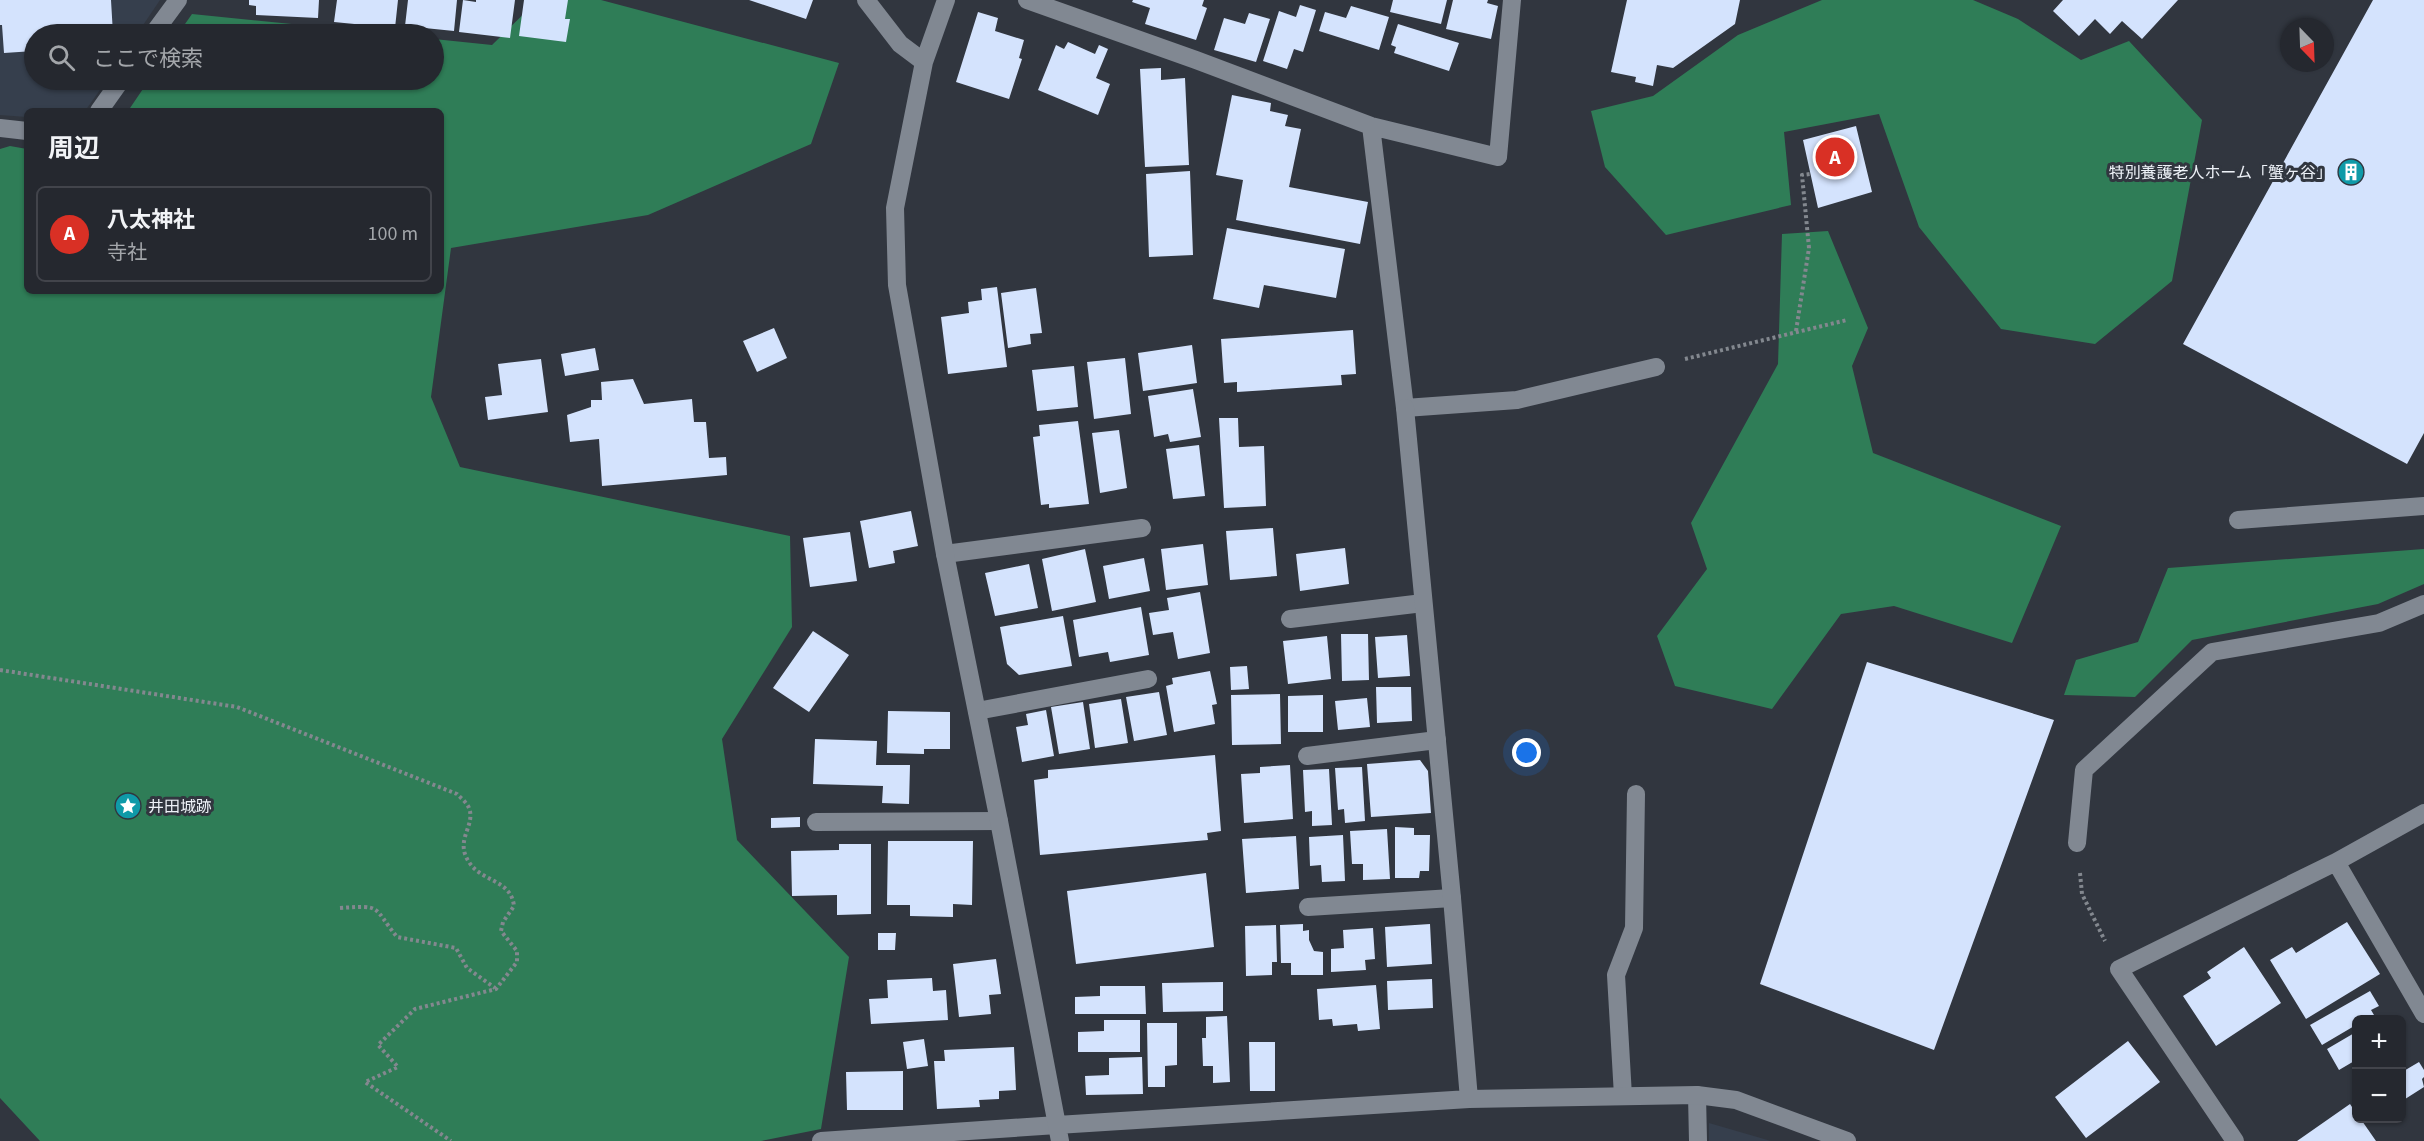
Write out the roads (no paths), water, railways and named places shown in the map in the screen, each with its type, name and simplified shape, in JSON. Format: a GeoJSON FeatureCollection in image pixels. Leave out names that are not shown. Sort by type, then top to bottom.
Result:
{"type":"FeatureCollection","features":[{"type":"Feature","properties":{"kind":"street"},"geometry":{"type":"LineString","coordinates":[[160,24],[178,0]]}},
{"type":"Feature","properties":{"kind":"street"},"geometry":{"type":"LineString","coordinates":[[866,0],[900,44],[924,62]]}},
{"type":"Feature","properties":{"kind":"street"},"geometry":{"type":"LineString","coordinates":[[946,0],[924,62],[895,208],[897,285],[945,554],[999,821],[1058,1133]]}},
{"type":"Feature","properties":{"kind":"street"},"geometry":{"type":"LineString","coordinates":[[1027,0],[1371,126],[1498,157],[1512,0]]}},
{"type":"Feature","properties":{"kind":"street"},"geometry":{"type":"LineString","coordinates":[[101,108],[114,90]]}},
{"type":"Feature","properties":{"kind":"street"},"geometry":{"type":"LineString","coordinates":[[1371,126],[1405,408],[1469,1099]]}},
{"type":"Feature","properties":{"kind":"street"},"geometry":{"type":"LineString","coordinates":[[0,128],[24,131]]}},
{"type":"Feature","properties":{"kind":"street"},"geometry":{"type":"LineString","coordinates":[[1405,408],[1516,400],[1656,367]]}},
{"type":"Feature","properties":{"kind":"street"},"geometry":{"type":"LineString","coordinates":[[2238,520],[2424,506]]}},
{"type":"Feature","properties":{"kind":"street"},"geometry":{"type":"LineString","coordinates":[[945,554],[1142,528]]}},
{"type":"Feature","properties":{"kind":"street"},"geometry":{"type":"LineString","coordinates":[[1290,619],[1423,603]]}},
{"type":"Feature","properties":{"kind":"street"},"geometry":{"type":"LineString","coordinates":[[2077,843],[2084,770],[2212,652],[2379,622],[2424,604]]}},
{"type":"Feature","properties":{"kind":"street"},"geometry":{"type":"LineString","coordinates":[[976,711],[1148,679]]}},
{"type":"Feature","properties":{"kind":"street"},"geometry":{"type":"LineString","coordinates":[[1308,756],[1437,740]]}},
{"type":"Feature","properties":{"kind":"street"},"geometry":{"type":"LineString","coordinates":[[1623,1096],[1616,975],[1634,928],[1636,794]]}},
{"type":"Feature","properties":{"kind":"street"},"geometry":{"type":"LineString","coordinates":[[2235,1141],[2119,969],[2336,862],[2424,813]]}},
{"type":"Feature","properties":{"kind":"street"},"geometry":{"type":"LineString","coordinates":[[816,822],[999,821]]}},
{"type":"Feature","properties":{"kind":"street"},"geometry":{"type":"LineString","coordinates":[[2336,862],[2424,1014]]}},
{"type":"Feature","properties":{"kind":"street"},"geometry":{"type":"LineString","coordinates":[[1308,907],[1452,898]]}},
{"type":"Feature","properties":{"kind":"street"},"geometry":{"type":"LineString","coordinates":[[1697,1095],[1698,1141]]}},
{"type":"Feature","properties":{"kind":"street"},"geometry":{"type":"LineString","coordinates":[[821,1141],[1058,1133],[1469,1099],[1697,1095],[1736,1100],[1847,1141]]}},
{"type":"Feature","properties":{"kind":"place","name":"八太神社"},"geometry":{"type":"Point","coordinates":[1835,157]}},
{"type":"Feature","properties":{"kind":"place","name":"特別養護老人ホーム「蟹ヶ谷」"},"geometry":{"type":"Point","coordinates":[2351,172]}},
{"type":"Feature","properties":{"kind":"place","name":"井田城跡"},"geometry":{"type":"Point","coordinates":[128,806]}}]}
